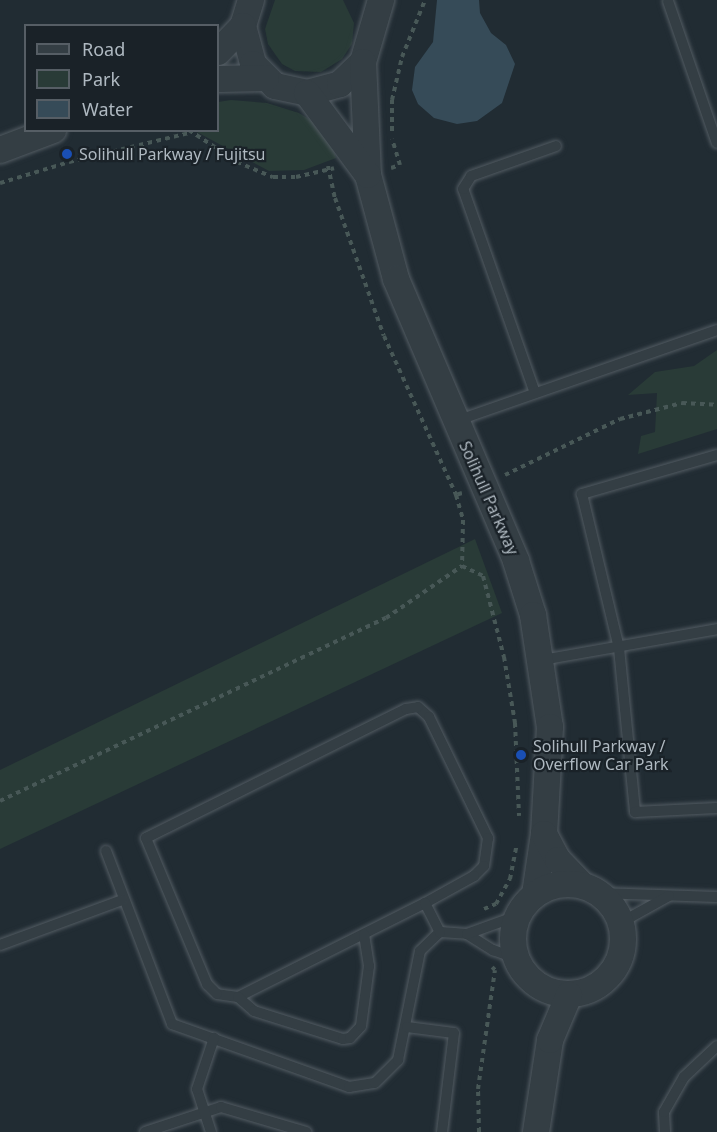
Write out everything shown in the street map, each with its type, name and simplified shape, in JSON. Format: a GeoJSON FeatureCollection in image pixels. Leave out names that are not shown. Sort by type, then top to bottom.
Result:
{"type":"FeatureCollection","features":[{"type":"Feature","properties":{"kind":"street"},"geometry":{"type":"LineString","coordinates":[[219,51],[243,26],[251,0]]}},
{"type":"Feature","properties":{"kind":"street"},"geometry":{"type":"LineString","coordinates":[[364,0],[372,28]]}},
{"type":"Feature","properties":{"kind":"street"},"geometry":{"type":"LineString","coordinates":[[368,175],[363,62],[381,0]]}},
{"type":"Feature","properties":{"kind":"street"},"geometry":{"type":"LineString","coordinates":[[243,26],[253,64],[274,86],[307,93],[340,84],[363,62]]}},
{"type":"Feature","properties":{"kind":"street"},"geometry":{"type":"LineString","coordinates":[[219,79],[266,78]]}},
{"type":"Feature","properties":{"kind":"street"},"geometry":{"type":"LineString","coordinates":[[307,93],[368,175]]}},
{"type":"Feature","properties":{"kind":"street"},"geometry":{"type":"LineString","coordinates":[[0,150],[48,132]]}},
{"type":"Feature","properties":{"kind":"street","name":"Solihull Parkway"},"geometry":{"type":"LineString","coordinates":[[368,175],[396,279],[516,561],[542,660],[549,727],[544,834],[535,894]]}},
{"type":"Feature","properties":{"kind":"street"},"geometry":{"type":"LineString","coordinates":[[544,834],[558,860],[611,905],[620,922],[622,948],[612,973],[598,985],[569,995],[541,987],[522,970],[515,958],[513,940],[517,916],[535,894],[562,884],[590,889]]}},
{"type":"Feature","properties":{"kind":"street"},"geometry":{"type":"LineString","coordinates":[[541,987],[550,1040]]}},
{"type":"Feature","properties":{"kind":"street"},"geometry":{"type":"LineString","coordinates":[[536,1132],[550,1040],[569,995]]}},
{"type":"Feature","properties":{"kind":"lane"},"geometry":{"type":"LineString","coordinates":[[668,1],[717,143]]}},
{"type":"Feature","properties":{"kind":"lane"},"geometry":{"type":"LineString","coordinates":[[535,393],[463,189],[471,176],[556,146]]}},
{"type":"Feature","properties":{"kind":"lane"},"geometry":{"type":"LineString","coordinates":[[455,421],[717,330]]}},
{"type":"Feature","properties":{"kind":"lane"},"geometry":{"type":"LineString","coordinates":[[717,455],[582,494],[619,648],[635,812],[717,808]]}},
{"type":"Feature","properties":{"kind":"lane"},"geometry":{"type":"LineString","coordinates":[[542,660],[619,648],[717,628]]}},
{"type":"Feature","properties":{"kind":"lane"},"geometry":{"type":"LineString","coordinates":[[238,997],[425,903],[474,876],[484,866],[489,851],[488,838],[429,717],[418,707],[406,709],[147,838],[207,984],[218,994],[238,997],[254,1011],[344,1039],[351,1038],[361,1026],[369,966],[364,934]]}},
{"type":"Feature","properties":{"kind":"lane"},"geometry":{"type":"LineString","coordinates":[[106,851],[122,900],[172,1024],[349,1087],[375,1083],[398,1060],[407,1027],[420,951],[440,932],[467,934],[517,916]]}},
{"type":"Feature","properties":{"kind":"lane"},"geometry":{"type":"LineString","coordinates":[[590,889],[669,896],[717,897]]}},
{"type":"Feature","properties":{"kind":"lane"},"geometry":{"type":"LineString","coordinates":[[620,922],[669,896]]}},
{"type":"Feature","properties":{"kind":"lane"},"geometry":{"type":"LineString","coordinates":[[0,945],[122,900]]}},
{"type":"Feature","properties":{"kind":"lane"},"geometry":{"type":"LineString","coordinates":[[425,903],[440,932]]}},
{"type":"Feature","properties":{"kind":"lane"},"geometry":{"type":"LineString","coordinates":[[467,934],[493,950],[515,958]]}},
{"type":"Feature","properties":{"kind":"lane"},"geometry":{"type":"LineString","coordinates":[[407,1027],[454,1033],[442,1132]]}},
{"type":"Feature","properties":{"kind":"lane"},"geometry":{"type":"LineString","coordinates":[[211,1132],[197,1089],[214,1038]]}},
{"type":"Feature","properties":{"kind":"lane"},"geometry":{"type":"LineString","coordinates":[[665,1132],[664,1112],[684,1077],[717,1046]]}},
{"type":"Feature","properties":{"kind":"lane"},"geometry":{"type":"LineString","coordinates":[[145,1132],[220,1107],[306,1132]]}},
{"type":"Feature","properties":{"kind":"path"},"geometry":{"type":"LineString","coordinates":[[0,183],[69,162],[189,132],[255,172],[273,177],[296,177],[328,166],[368,175],[400,165],[392,140],[392,100],[402,57],[424,0]]}},
{"type":"Feature","properties":{"kind":"path"},"geometry":{"type":"LineString","coordinates":[[328,166],[335,198],[384,336],[456,495],[463,520],[462,566]]}},
{"type":"Feature","properties":{"kind":"path"},"geometry":{"type":"LineString","coordinates":[[456,495],[482,485],[620,418],[682,404],[717,405]]}},
{"type":"Feature","properties":{"kind":"path"},"geometry":{"type":"LineString","coordinates":[[0,801],[386,618],[462,566]]}},
{"type":"Feature","properties":{"kind":"path"},"geometry":{"type":"LineString","coordinates":[[462,566],[483,576],[496,623],[515,723],[519,819]]}},
{"type":"Feature","properties":{"kind":"path"},"geometry":{"type":"LineString","coordinates":[[467,934],[471,914],[496,904],[510,879],[517,840]]}},
{"type":"Feature","properties":{"kind":"path"},"geometry":{"type":"LineString","coordinates":[[479,1132],[478,1089],[495,970],[490,964]]}},
{"type":"Feature","properties":{"kind":"green space"},"geometry":{"type":"Polygon","coordinates":[[[275,0],[343,0],[354,23],[352,44],[342,59],[321,72],[295,71],[282,64],[268,44],[265,29],[275,0]]]}},
{"type":"Feature","properties":{"kind":"green space"},"geometry":{"type":"Polygon","coordinates":[[[231,100],[267,103],[299,113],[314,122],[333,147],[336,158],[304,170],[269,171],[197,132],[219,132],[219,102],[231,100]]]}},
{"type":"Feature","properties":{"kind":"green space"},"geometry":{"type":"Polygon","coordinates":[[[717,350],[717,429],[638,454],[641,436],[655,432],[657,393],[628,395],[655,372],[694,366],[717,350]]]}},
{"type":"Feature","properties":{"kind":"green space"},"geometry":{"type":"Polygon","coordinates":[[[475,539],[502,613],[0,849],[0,770],[475,539]]]}},
{"type":"Feature","properties":{"kind":"water"},"geometry":{"type":"Polygon","coordinates":[[[437,0],[479,0],[480,13],[491,33],[506,45],[515,64],[502,103],[477,121],[457,124],[434,118],[418,104],[412,90],[415,67],[433,42],[437,0]]]}},
{"type":"Feature","properties":{"kind":"place","name":"Solihull Parkway / Fujitsu"},"geometry":{"type":"Point","coordinates":[67,154]}},
{"type":"Feature","properties":{"kind":"place","name":"Solihull Parkway / Overflow Car Park"},"geometry":{"type":"Point","coordinates":[521,755]}}]}
